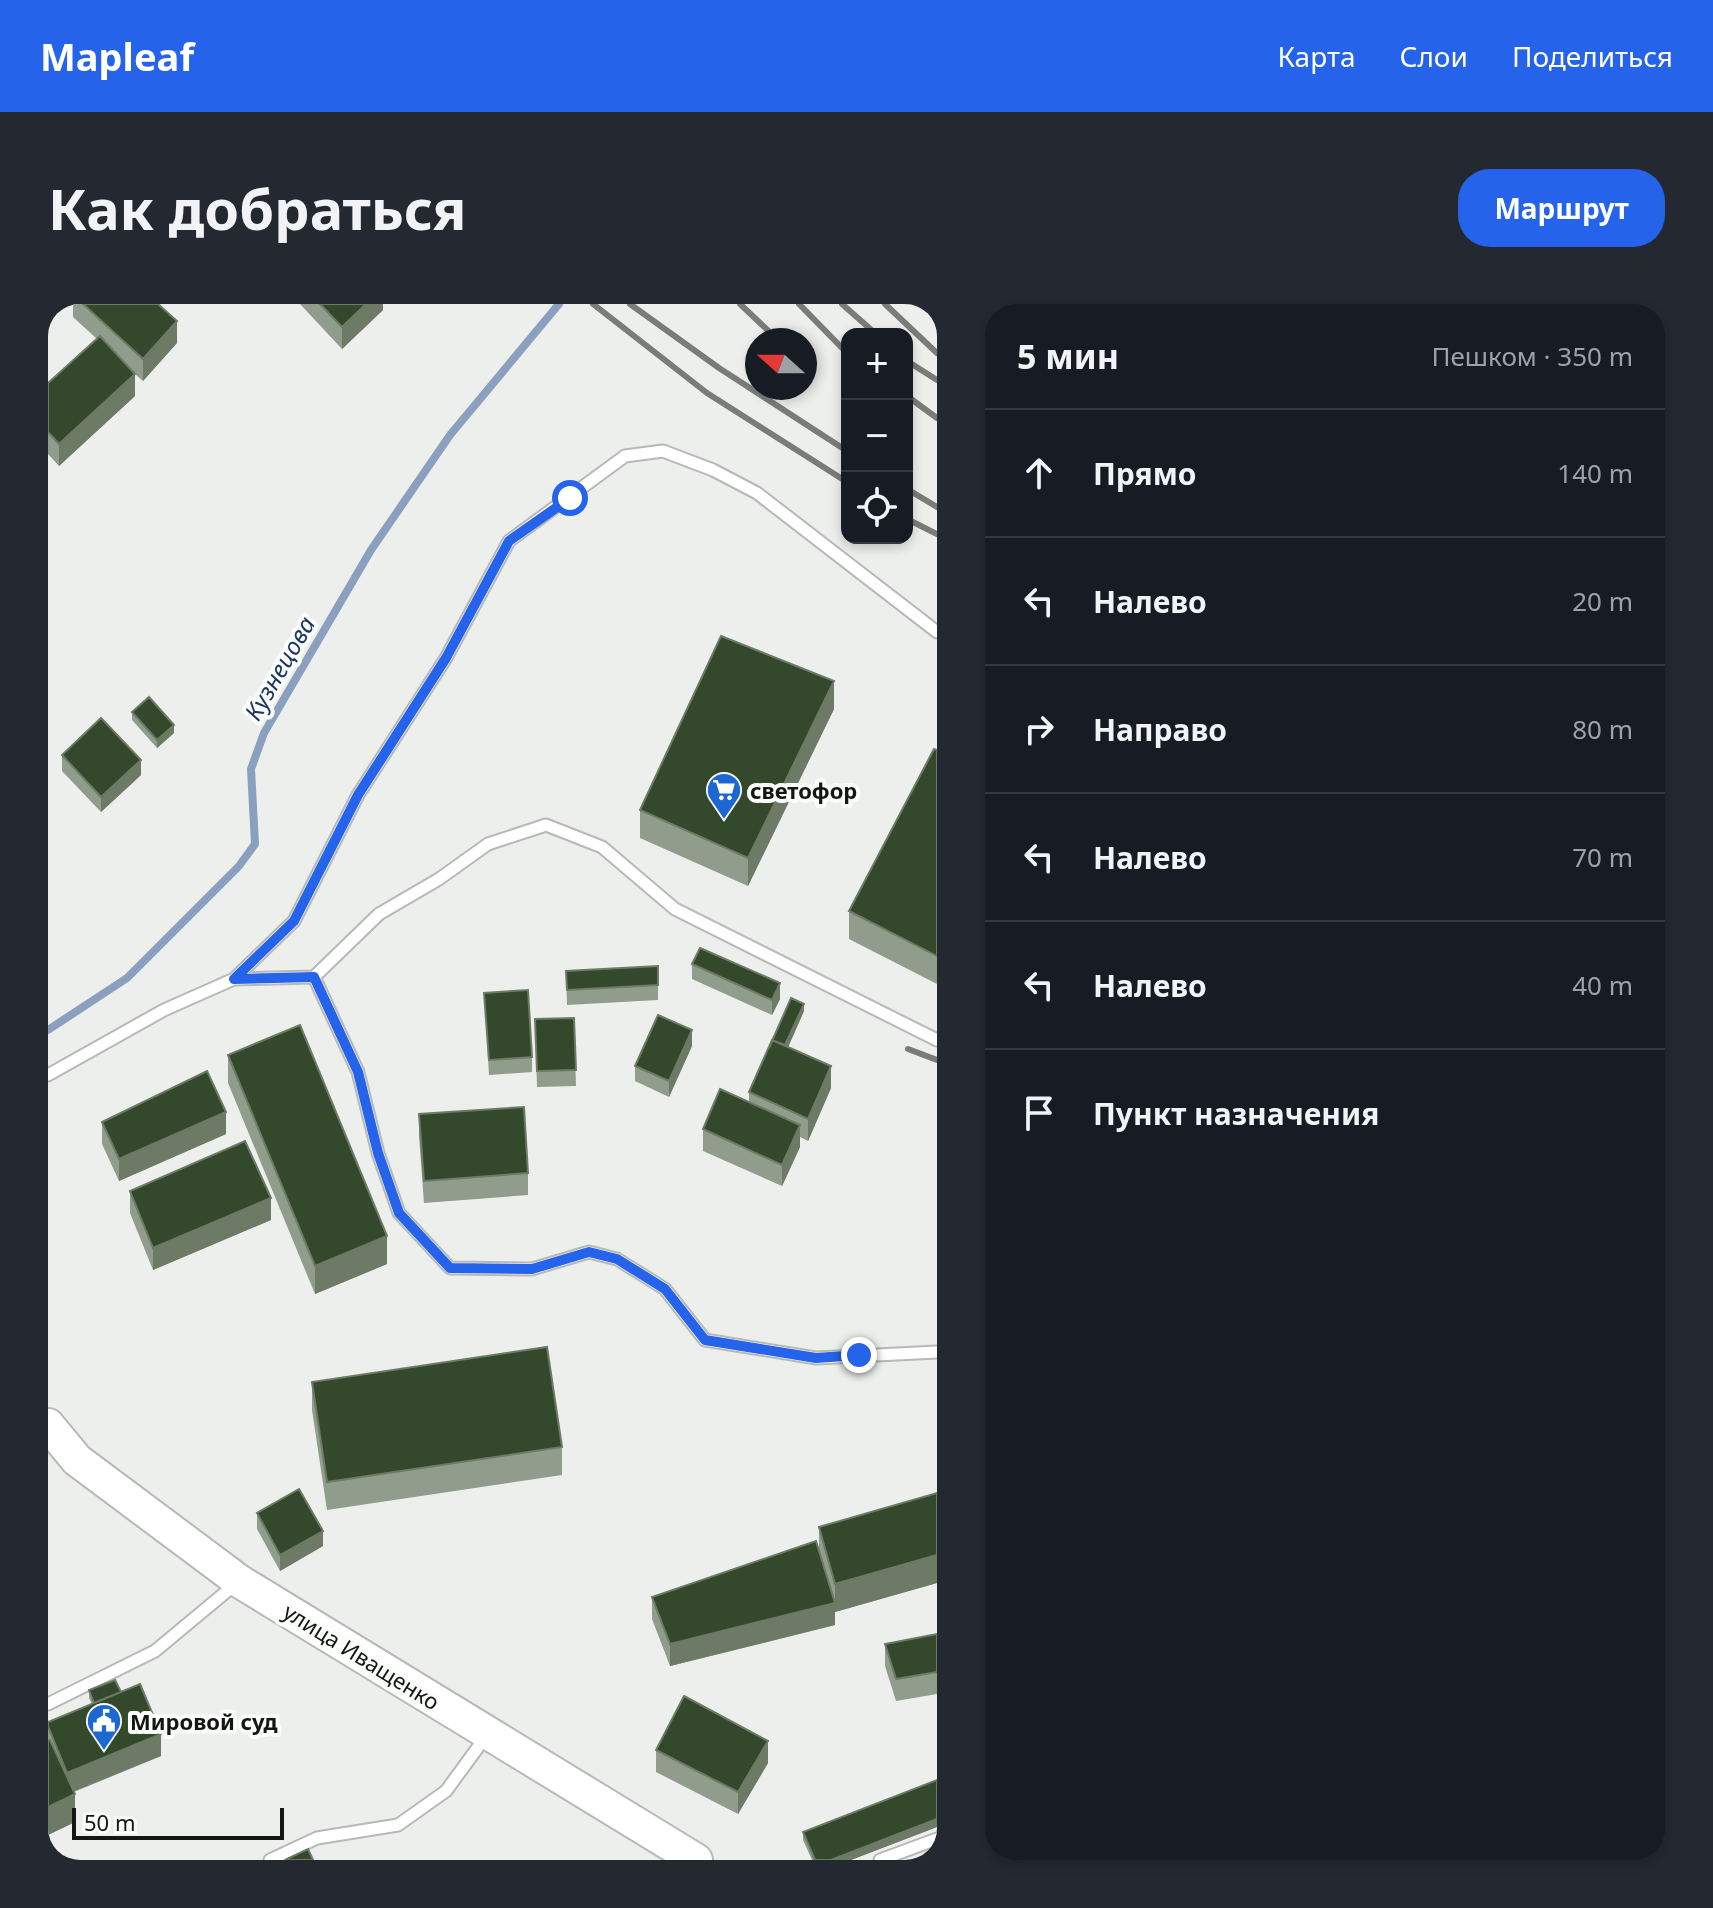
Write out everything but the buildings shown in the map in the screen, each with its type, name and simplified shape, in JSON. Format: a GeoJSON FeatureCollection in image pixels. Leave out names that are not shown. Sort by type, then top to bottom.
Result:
{"type":"FeatureCollection","features":[{"type":"Feature","properties":{"kind":"main road","name":"улица Иващенко"},"geometry":{"type":"LineString","coordinates":[[48,1425],[77,1460],[239,1581],[327,1632],[681,1858]]}},
{"type":"Feature","properties":{"kind":"lane"},"geometry":{"type":"LineString","coordinates":[[48,1075],[164,1010],[234,979],[294,921],[358,795],[446,658],[509,541],[625,456],[663,451],[713,470],[757,493],[937,632]]}},
{"type":"Feature","properties":{"kind":"lane"},"geometry":{"type":"LineString","coordinates":[[234,979],[314,977],[379,914],[439,879],[488,844],[546,825],[602,847],[675,909],[937,1040]]}},
{"type":"Feature","properties":{"kind":"lane"},"geometry":{"type":"LineString","coordinates":[[314,977],[358,1072],[378,1153],[399,1213],[450,1268],[532,1269],[589,1252],[617,1259],[665,1289],[705,1340],[816,1358],[937,1352]]}},
{"type":"Feature","properties":{"kind":"lane"},"geometry":{"type":"LineString","coordinates":[[48,1704],[155,1651],[239,1581]]}},
{"type":"Feature","properties":{"kind":"lane"},"geometry":{"type":"LineString","coordinates":[[270,1860],[317,1838],[398,1825],[446,1791],[487,1735]]}},
{"type":"Feature","properties":{"kind":"lane"},"geometry":{"type":"LineString","coordinates":[[880,1860],[937,1839]]}},
{"type":"Feature","properties":{"kind":"waterway","name":"Кузнецова"},"geometry":{"type":"LineString","coordinates":[[48,1030],[127,978],[239,866],[255,844],[251,769],[264,733],[371,550],[450,435],[559,304]]}},
{"type":"Feature","properties":{"kind":"railway"},"geometry":{"type":"LineString","coordinates":[[593,304],[707,393],[841,478]]}},
{"type":"Feature","properties":{"kind":"railway"},"geometry":{"type":"LineString","coordinates":[[630,304],[719,368],[841,447]]}},
{"type":"Feature","properties":{"kind":"railway"},"geometry":{"type":"LineString","coordinates":[[740,304],[765,328]]}},
{"type":"Feature","properties":{"kind":"railway"},"geometry":{"type":"LineString","coordinates":[[799,304],[841,347]]}},
{"type":"Feature","properties":{"kind":"railway"},"geometry":{"type":"LineString","coordinates":[[842,304],[869,328]]}},
{"type":"Feature","properties":{"kind":"railway"},"geometry":{"type":"LineString","coordinates":[[885,304],[937,353]]}},
{"type":"Feature","properties":{"kind":"railway"},"geometry":{"type":"LineString","coordinates":[[913,365],[937,380]]}},
{"type":"Feature","properties":{"kind":"railway"},"geometry":{"type":"LineString","coordinates":[[912,400],[937,418]]}},
{"type":"Feature","properties":{"kind":"railway"},"geometry":{"type":"LineString","coordinates":[[913,493],[937,507]]}},
{"type":"Feature","properties":{"kind":"railway"},"geometry":{"type":"LineString","coordinates":[[913,522],[937,534]]}},
{"type":"Feature","properties":{"kind":"railway"},"geometry":{"type":"LineString","coordinates":[[908,1049],[937,1060]]}},
{"type":"Feature","properties":{"kind":"place","name":"светофор"},"geometry":{"type":"Point","coordinates":[724,821]}},
{"type":"Feature","properties":{"kind":"place","name":"Мировой суд"},"geometry":{"type":"Point","coordinates":[104,1752]}},
{"type":"Feature","properties":{"kind":"route"},"geometry":{"type":"LineString","coordinates":[[570,498],[509,541],[446,658],[358,795],[294,921],[234,979],[314,977],[358,1072],[378,1153],[399,1213],[450,1268],[532,1269],[589,1252],[617,1259],[665,1289],[705,1340],[759,1346],[816,1358],[859,1355]]}}]}
